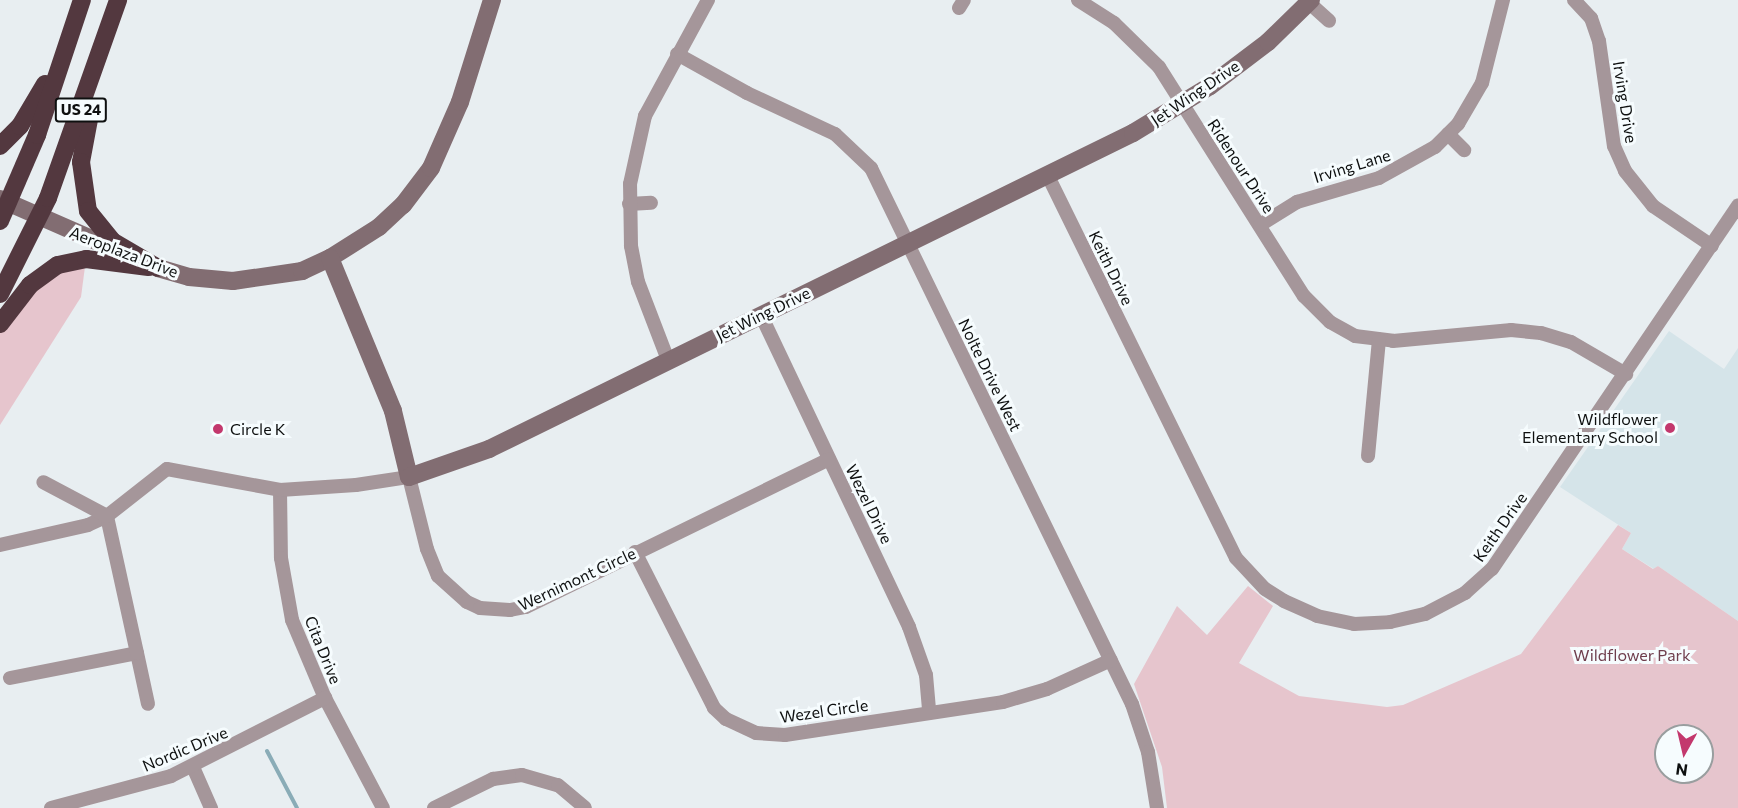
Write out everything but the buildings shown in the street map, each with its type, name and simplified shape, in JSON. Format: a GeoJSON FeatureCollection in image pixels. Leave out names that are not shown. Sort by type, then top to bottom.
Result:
{"type":"FeatureCollection","features":[{"type":"Feature","properties":{"kind":"highway"},"geometry":{"type":"LineString","coordinates":[[0,146],[30,113],[82,0]]}},
{"type":"Feature","properties":{"kind":"highway","name":"US 24"},"geometry":{"type":"LineString","coordinates":[[0,221],[4,201],[37,135],[82,0]]}},
{"type":"Feature","properties":{"kind":"highway","name":"US 24"},"geometry":{"type":"LineString","coordinates":[[0,294],[38,218],[112,23],[118,0]]}},
{"type":"Feature","properties":{"kind":"highway"},"geometry":{"type":"LineString","coordinates":[[112,23],[83,145],[83,196],[88,211],[112,241],[158,268]]}},
{"type":"Feature","properties":{"kind":"highway"},"geometry":{"type":"LineString","coordinates":[[0,324],[30,285],[58,265],[86,259],[158,268]]}},
{"type":"Feature","properties":{"kind":"main road","name":"Aeroplaza Drive"},"geometry":{"type":"LineString","coordinates":[[4,201],[38,218],[158,268],[189,277],[250,280],[302,271],[330,258],[379,227],[403,205],[431,168],[460,102],[492,0]]}},
{"type":"Feature","properties":{"kind":"main road","name":"Jet Wing Drive"},"geometry":{"type":"LineString","coordinates":[[409,477],[489,448],[908,244],[1183,105],[1268,42],[1309,1]]}},
{"type":"Feature","properties":{"kind":"main road","name":"Wernimont Circle"},"geometry":{"type":"LineString","coordinates":[[330,258],[393,411],[409,477]]}},
{"type":"Feature","properties":{"kind":"street"},"geometry":{"type":"LineString","coordinates":[[668,360],[638,282],[629,204],[638,137],[677,54],[708,0]]}},
{"type":"Feature","properties":{"kind":"street","name":"Ridenour Drive"},"geometry":{"type":"LineString","coordinates":[[1078,0],[1132,38],[1159,67],[1317,312],[1355,336],[1379,340],[1526,331],[1572,342],[1626,374]]}},
{"type":"Feature","properties":{"kind":"street","name":"Irving Lane"},"geometry":{"type":"LineString","coordinates":[[1260,225],[1313,195],[1394,172],[1421,158],[1448,134],[1482,83],[1503,0]]}},
{"type":"Feature","properties":{"kind":"street","name":"Irving Drive"},"geometry":{"type":"LineString","coordinates":[[1575,0],[1591,18],[1599,41],[1614,146],[1625,171],[1653,206],[1712,246]]}},
{"type":"Feature","properties":{"kind":"street"},"geometry":{"type":"LineString","coordinates":[[1309,1],[1329,21]]}},
{"type":"Feature","properties":{"kind":"street","name":"Nolte Drive West"},"geometry":{"type":"LineString","coordinates":[[677,54],[747,93],[815,123],[850,144],[871,168],[1111,660],[1148,752],[1157,808]]}},
{"type":"Feature","properties":{"kind":"street"},"geometry":{"type":"LineString","coordinates":[[1448,134],[1464,150]]}},
{"type":"Feature","properties":{"kind":"street","name":"Keith Drive"},"geometry":{"type":"LineString","coordinates":[[1047,174],[1225,542],[1265,589],[1317,616],[1353,624],[1390,622],[1425,614],[1465,593],[1492,568],[1738,206]]}},
{"type":"Feature","properties":{"kind":"street"},"geometry":{"type":"LineString","coordinates":[[629,204],[651,203]]}},
{"type":"Feature","properties":{"kind":"street","name":"Wezel Drive"},"geometry":{"type":"LineString","coordinates":[[761,315],[916,642],[926,675],[929,713]]}},
{"type":"Feature","properties":{"kind":"street"},"geometry":{"type":"LineString","coordinates":[[1368,456],[1379,340]]}},
{"type":"Feature","properties":{"kind":"street","name":"Wernimont Circle"},"geometry":{"type":"LineString","coordinates":[[409,477],[431,564],[455,595],[480,608],[510,610],[526,607],[829,459]]}},
{"type":"Feature","properties":{"kind":"street","name":"Jet Wing Drive"},"geometry":{"type":"LineString","coordinates":[[107,516],[167,469],[280,490],[356,486],[409,477]]}},
{"type":"Feature","properties":{"kind":"street"},"geometry":{"type":"LineString","coordinates":[[43,482],[107,516],[148,704]]}},
{"type":"Feature","properties":{"kind":"street","name":"Cita Drive"},"geometry":{"type":"LineString","coordinates":[[280,490],[283,581],[298,638],[325,698],[383,808]]}},
{"type":"Feature","properties":{"kind":"street"},"geometry":{"type":"LineString","coordinates":[[0,545],[88,525],[107,516]]}},
{"type":"Feature","properties":{"kind":"street","name":"Wezel Circle"},"geometry":{"type":"LineString","coordinates":[[635,552],[704,691],[726,719],[756,733],[785,735],[1003,702],[1047,689],[1111,660]]}},
{"type":"Feature","properties":{"kind":"street"},"geometry":{"type":"LineString","coordinates":[[9,678],[137,653]]}},
{"type":"Feature","properties":{"kind":"street","name":"Nordic Drive"},"geometry":{"type":"LineString","coordinates":[[51,808],[152,783],[193,767],[325,698]]}},
{"type":"Feature","properties":{"kind":"street"},"geometry":{"type":"LineString","coordinates":[[193,767],[211,808]]}},
{"type":"Feature","properties":{"kind":"street"},"geometry":{"type":"LineString","coordinates":[[434,808],[493,779],[522,775],[558,785],[585,808]]}},
{"type":"Feature","properties":{"kind":"shaded area","name":"Wildflower Elementary School"},"geometry":{"type":"Polygon","coordinates":[[[1669,331],[1724,369],[1738,348],[1738,621],[1658,566],[1654,569],[1622,549],[1631,533],[1560,487],[1669,331]]]}},
{"type":"Feature","properties":{"kind":"green space"},"geometry":{"type":"Polygon","coordinates":[[[86,259],[81,297],[0,425],[0,326],[21,295],[86,259]]]}},
{"type":"Feature","properties":{"kind":"green space","name":"Wildflower Park"},"geometry":{"type":"Polygon","coordinates":[[[1618,525],[1631,533],[1622,549],[1653,569],[1658,566],[1738,621],[1738,808],[1167,808],[1162,767],[1134,684],[1177,606],[1207,635],[1248,586],[1273,606],[1239,663],[1299,696],[1387,707],[1403,705],[1521,654],[1618,525]]]}},
{"type":"Feature","properties":{"kind":"waterway"},"geometry":{"type":"LineString","coordinates":[[267,751],[297,808]]}},
{"type":"Feature","properties":{"kind":"place","name":"Wildflower Elementary School"},"geometry":{"type":"Point","coordinates":[1670,428]}},
{"type":"Feature","properties":{"kind":"place","name":"Circle K"},"geometry":{"type":"Point","coordinates":[218,429]}}]}
